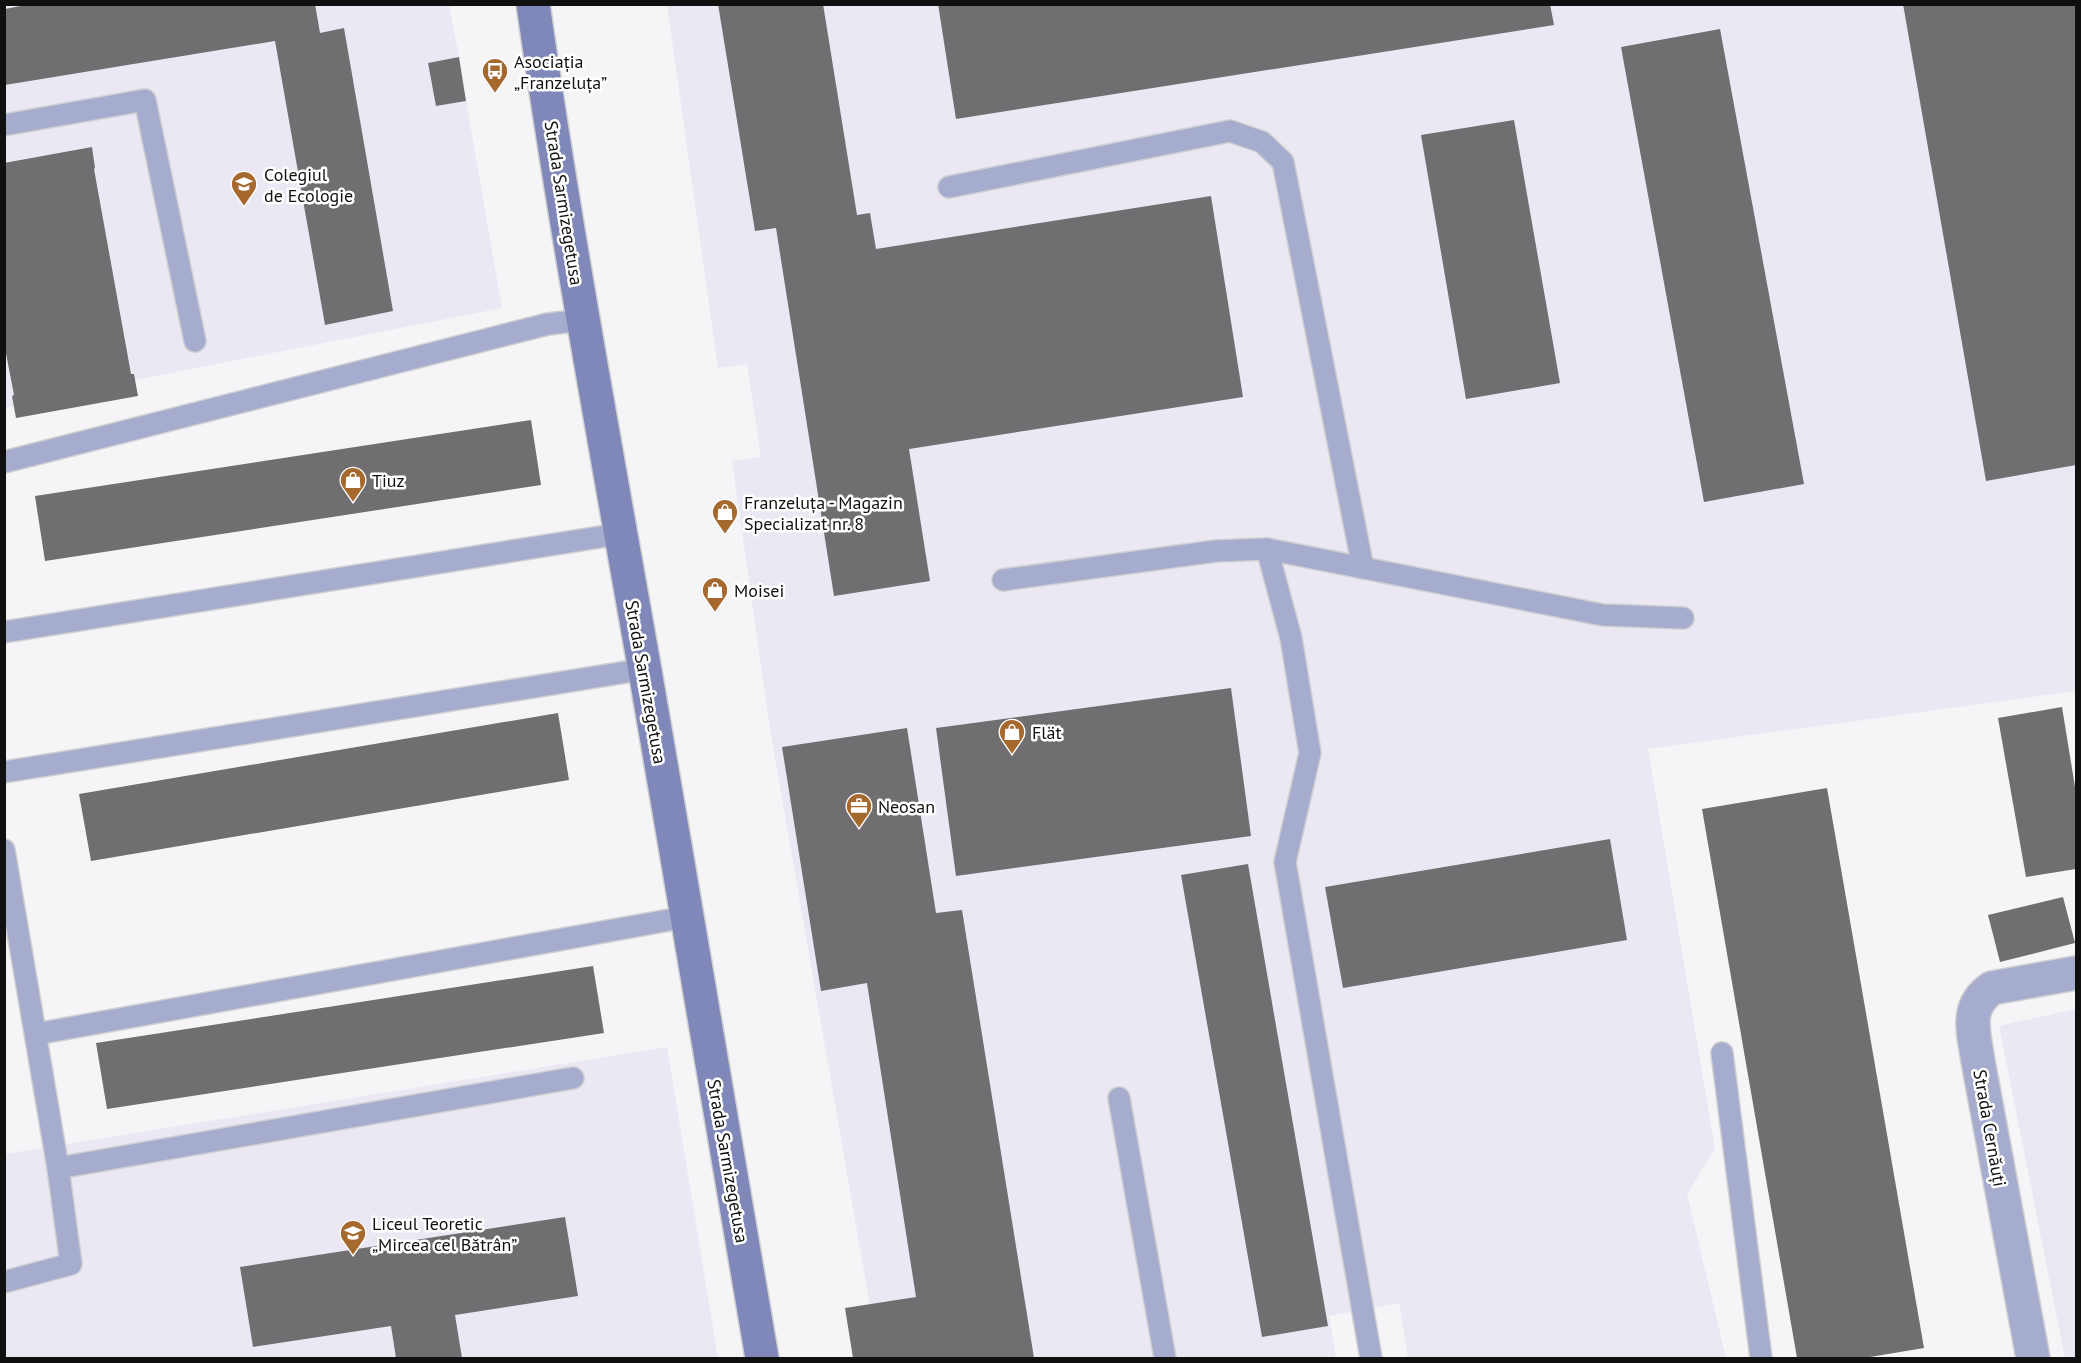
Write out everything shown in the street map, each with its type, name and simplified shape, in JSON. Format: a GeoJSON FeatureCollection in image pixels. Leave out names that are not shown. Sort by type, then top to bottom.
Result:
{"type":"FeatureCollection","features":[{"type":"Feature","properties":{"kind":"main road","name":"Strada Sarmizegetusa"},"geometry":{"type":"LineString","coordinates":[[533,4],[547,105],[619,534],[645,669],[762,1359]]}},
{"type":"Feature","properties":{"kind":"street","name":"Strada Cernăuți"},"geometry":{"type":"LineString","coordinates":[[2033,1359],[1972,1022],[1976,1004],[1982,995],[1992,988],[2076,973]]}},
{"type":"Feature","properties":{"kind":"lane"},"geometry":{"type":"LineString","coordinates":[[4,125],[145,100],[195,341]]}},
{"type":"Feature","properties":{"kind":"lane"},"geometry":{"type":"LineString","coordinates":[[949,187],[1230,131],[1262,142],[1283,162],[1363,568]]}},
{"type":"Feature","properties":{"kind":"lane"},"geometry":{"type":"LineString","coordinates":[[4,462],[548,324],[583,320]]}},
{"type":"Feature","properties":{"kind":"lane"},"geometry":{"type":"LineString","coordinates":[[4,632],[619,534]]}},
{"type":"Feature","properties":{"kind":"lane"},"geometry":{"type":"LineString","coordinates":[[1267,549],[1291,638],[1310,753],[1285,862],[1371,1359]]}},
{"type":"Feature","properties":{"kind":"lane"},"geometry":{"type":"LineString","coordinates":[[1003,580],[1216,551],[1267,549],[1603,615],[1683,618]]}},
{"type":"Feature","properties":{"kind":"lane"},"geometry":{"type":"LineString","coordinates":[[4,772],[645,669]]}},
{"type":"Feature","properties":{"kind":"lane"},"geometry":{"type":"LineString","coordinates":[[4,850],[58,1168],[71,1264],[4,1282]]}},
{"type":"Feature","properties":{"kind":"lane"},"geometry":{"type":"LineString","coordinates":[[36,1034],[686,917]]}},
{"type":"Feature","properties":{"kind":"lane"},"geometry":{"type":"LineString","coordinates":[[1722,1053],[1761,1359]]}},
{"type":"Feature","properties":{"kind":"lane"},"geometry":{"type":"LineString","coordinates":[[58,1168],[573,1078]]}},
{"type":"Feature","properties":{"kind":"lane"},"geometry":{"type":"LineString","coordinates":[[1119,1098],[1165,1359]]}},
{"type":"Feature","properties":{"kind":"shaded area","name":"Colegiul de Ecologie"},"geometry":{"type":"Polygon","coordinates":[[[5,5],[449,5],[459,57],[428,63],[436,106],[466,101],[502,308],[135,380],[16,418],[14,406],[5,408],[5,5]]]}},
{"type":"Feature","properties":{"kind":"shaded area"},"geometry":{"type":"Polygon","coordinates":[[[667,5],[2076,5],[2076,691],[1648,749],[1715,1149],[1687,1194],[1726,1358],[1408,1358],[1399,1303],[1329,1316],[1336,1358],[879,1358],[770,729],[732,461],[761,457],[747,364],[718,368],[667,5]]]}},
{"type":"Feature","properties":{"kind":"shaded area"},"geometry":{"type":"Polygon","coordinates":[[[2076,1009],[2076,1358],[2065,1358],[1999,1026],[2076,1009]]]}},
{"type":"Feature","properties":{"kind":"shaded area","name":"Liceul Teoretic „Mircea cel Bătrân”"},"geometry":{"type":"Polygon","coordinates":[[[667,1047],[718,1358],[5,1358],[5,1154],[667,1047]]]}},
{"type":"Feature","properties":{"kind":"building"},"geometry":{"type":"Polygon","coordinates":[[[31,4],[315,4],[320,33],[344,28],[393,311],[325,325],[275,41],[5,85],[5,9],[31,4]]]}},
{"type":"Feature","properties":{"kind":"building"},"geometry":{"type":"Polygon","coordinates":[[[718,4],[823,4],[857,215],[870,213],[876,249],[1211,196],[1243,397],[909,449],[930,581],[834,596],[776,228],[755,231],[718,4]]]}},
{"type":"Feature","properties":{"kind":"building"},"geometry":{"type":"Polygon","coordinates":[[[938,4],[1550,4],[1554,25],[956,119],[938,4]]]}},
{"type":"Feature","properties":{"kind":"building"},"geometry":{"type":"Polygon","coordinates":[[[1903,4],[2076,4],[2076,465],[1986,481],[1903,4]]]}},
{"type":"Feature","properties":{"kind":"building"},"geometry":{"type":"Polygon","coordinates":[[[1720,29],[1804,484],[1704,502],[1621,47],[1720,29]]]}},
{"type":"Feature","properties":{"kind":"building"},"geometry":{"type":"Polygon","coordinates":[[[459,57],[466,101],[436,106],[428,63],[459,57]]]}},
{"type":"Feature","properties":{"kind":"building"},"geometry":{"type":"Polygon","coordinates":[[[1514,120],[1560,383],[1466,399],[1421,135],[1514,120]]]}},
{"type":"Feature","properties":{"kind":"building"},"geometry":{"type":"Polygon","coordinates":[[[92,147],[131,374],[134,374],[138,396],[16,418],[4,343],[4,163],[92,147]]]}},
{"type":"Feature","properties":{"kind":"building"},"geometry":{"type":"Polygon","coordinates":[[[531,420],[541,485],[45,561],[35,496],[531,420]]]}},
{"type":"Feature","properties":{"kind":"building"},"geometry":{"type":"Polygon","coordinates":[[[1231,688],[1251,836],[956,876],[936,728],[1231,688]]]}},
{"type":"Feature","properties":{"kind":"building"},"geometry":{"type":"Polygon","coordinates":[[[2062,707],[2076,793],[2076,869],[2026,877],[1998,718],[2062,707]]]}},
{"type":"Feature","properties":{"kind":"building"},"geometry":{"type":"Polygon","coordinates":[[[558,713],[569,780],[91,861],[79,794],[558,713]]]}},
{"type":"Feature","properties":{"kind":"building"},"geometry":{"type":"Polygon","coordinates":[[[907,728],[936,913],[962,910],[1034,1358],[853,1358],[845,1308],[916,1297],[867,983],[821,991],[782,747],[907,728]]]}},
{"type":"Feature","properties":{"kind":"building"},"geometry":{"type":"Polygon","coordinates":[[[1827,788],[1924,1348],[1864,1358],[1797,1358],[1702,809],[1827,788]]]}},
{"type":"Feature","properties":{"kind":"building"},"geometry":{"type":"Polygon","coordinates":[[[1610,839],[1627,940],[1343,988],[1325,887],[1610,839]]]}},
{"type":"Feature","properties":{"kind":"building"},"geometry":{"type":"Polygon","coordinates":[[[1248,864],[1328,1326],[1262,1337],[1181,875],[1248,864]]]}},
{"type":"Feature","properties":{"kind":"building"},"geometry":{"type":"Polygon","coordinates":[[[2063,897],[2075,943],[2000,962],[1988,915],[2063,897]]]}},
{"type":"Feature","properties":{"kind":"building"},"geometry":{"type":"Polygon","coordinates":[[[593,966],[604,1033],[107,1109],[96,1043],[593,966]]]}},
{"type":"Feature","properties":{"kind":"building"},"geometry":{"type":"Polygon","coordinates":[[[565,1217],[578,1296],[455,1315],[462,1358],[396,1358],[391,1326],[253,1347],[240,1267],[565,1217]]]}},
{"type":"Feature","properties":{"kind":"place","name":"Asociația „Franzeluța”"},"geometry":{"type":"Point","coordinates":[495,94]}},
{"type":"Feature","properties":{"kind":"place","name":"Colegiul de Ecologie"},"geometry":{"type":"Point","coordinates":[244,207]}},
{"type":"Feature","properties":{"kind":"place","name":"Tiuz"},"geometry":{"type":"Point","coordinates":[353,503]}},
{"type":"Feature","properties":{"kind":"place","name":"Franzeluța - Magazin Specializat nr. 8"},"geometry":{"type":"Point","coordinates":[725,535]}},
{"type":"Feature","properties":{"kind":"place","name":"Moisei"},"geometry":{"type":"Point","coordinates":[715,613]}},
{"type":"Feature","properties":{"kind":"place","name":"Flät"},"geometry":{"type":"Point","coordinates":[1012,755]}},
{"type":"Feature","properties":{"kind":"place","name":"Neosan"},"geometry":{"type":"Point","coordinates":[859,829]}},
{"type":"Feature","properties":{"kind":"place","name":"Liceul Teoretic „Mircea cel Bătrân”"},"geometry":{"type":"Point","coordinates":[353,1256]}}]}
